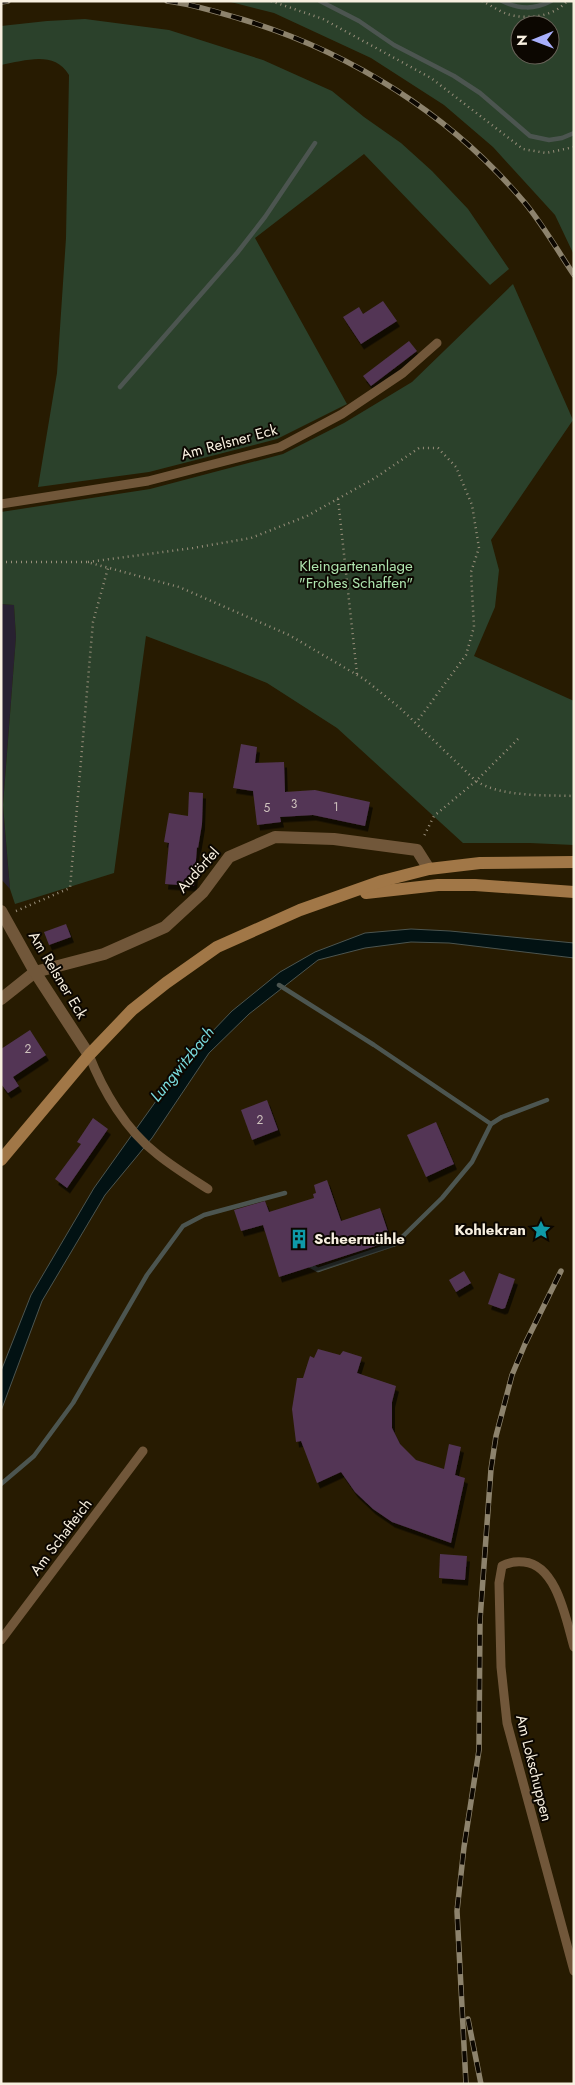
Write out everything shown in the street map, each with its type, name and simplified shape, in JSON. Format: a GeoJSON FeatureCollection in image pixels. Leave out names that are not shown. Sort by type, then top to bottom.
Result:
{"type":"FeatureCollection","features":[{"type":"Feature","properties":{"kind":"main road"},"geometry":{"type":"LineString","coordinates":[[1,1160],[89,1055],[132,1010],[166,983],[218,947],[300,910],[382,881],[429,869],[480,863],[574,862]]}},
{"type":"Feature","properties":{"kind":"main road"},"geometry":{"type":"LineString","coordinates":[[336,897],[390,889],[438,885],[475,885],[574,892]]}},
{"type":"Feature","properties":{"kind":"street","name":"Audörfel"},"geometry":{"type":"LineString","coordinates":[[1,999],[35,972],[104,954],[165,927],[203,892],[229,857],[275,837],[334,839],[417,850]]}},
{"type":"Feature","properties":{"kind":"street"},"geometry":{"type":"LineString","coordinates":[[417,850],[429,869]]}},
{"type":"Feature","properties":{"kind":"street","name":"Am Relsner Eck"},"geometry":{"type":"LineString","coordinates":[[2,914],[35,972],[89,1055]]}},
{"type":"Feature","properties":{"kind":"lane","name":"Am Relsner Eck"},"geometry":{"type":"LineString","coordinates":[[1,504],[148,481],[280,447],[342,414],[404,373],[437,344]]}},
{"type":"Feature","properties":{"kind":"lane"},"geometry":{"type":"LineString","coordinates":[[89,1055],[97,1076],[125,1121],[156,1153],[208,1189]]}},
{"type":"Feature","properties":{"kind":"lane","name":"Am Schafteich"},"geometry":{"type":"LineString","coordinates":[[1,1640],[143,1451]]}},
{"type":"Feature","properties":{"kind":"lane","name":"Am Lokschuppen"},"geometry":{"type":"LineString","coordinates":[[574,1647],[559,1597],[547,1574],[534,1563],[508,1562],[502,1566],[499,1583],[502,1667],[507,1723],[574,1971]]}},
{"type":"Feature","properties":{"kind":"path"},"geometry":{"type":"LineString","coordinates":[[271,1],[323,19],[431,78],[523,149],[546,153],[574,147]]}},
{"type":"Feature","properties":{"kind":"path"},"geometry":{"type":"LineString","coordinates":[[482,1],[508,14],[537,17],[562,8],[567,1]]}},
{"type":"Feature","properties":{"kind":"path"},"geometry":{"type":"LineString","coordinates":[[1,562],[87,562],[251,538],[307,516],[375,478],[419,448],[438,448],[456,467],[472,505],[479,548],[471,572],[474,627],[466,655],[415,723]]}},
{"type":"Feature","properties":{"kind":"path"},"geometry":{"type":"LineString","coordinates":[[338,499],[357,675]]}},
{"type":"Feature","properties":{"kind":"path"},"geometry":{"type":"LineString","coordinates":[[87,562],[179,587],[289,635],[357,675],[400,708],[476,781],[488,788],[530,794],[574,796]]}},
{"type":"Feature","properties":{"kind":"path"},"geometry":{"type":"LineString","coordinates":[[2,914],[70,888],[93,622],[108,568]]}},
{"type":"Feature","properties":{"kind":"path"},"geometry":{"type":"LineString","coordinates":[[417,850],[434,816],[476,781],[518,739]]}},
{"type":"Feature","properties":{"kind":"shaded area"},"geometry":{"type":"Polygon","coordinates":[[[1,604],[14,605],[16,637],[3,805],[10,889],[1,879],[1,604]]]}},
{"type":"Feature","properties":{"kind":"shaded area"},"geometry":{"type":"Polygon","coordinates":[[[411,929],[574,943],[574,958],[449,943],[411,942],[365,948],[318,960],[249,1014],[209,1053],[152,1138],[105,1195],[42,1301],[1,1411],[1,1371],[31,1295],[94,1188],[186,1059],[232,1011],[280,972],[315,952],[365,933],[411,929]]]}},
{"type":"Feature","properties":{"kind":"green space"},"geometry":{"type":"Polygon","coordinates":[[[227,1],[574,1],[574,255],[555,215],[493,147],[444,105],[371,58],[274,13],[227,1]]]}},
{"type":"Feature","properties":{"kind":"green space"},"geometry":{"type":"Polygon","coordinates":[[[85,19],[169,30],[263,60],[332,91],[364,117],[401,143],[432,171],[468,209],[509,269],[490,285],[364,154],[255,238],[347,404],[277,439],[149,472],[38,487],[57,373],[66,238],[69,75],[63,67],[47,60],[38,59],[1,65],[1,26],[85,19]]]}},
{"type":"Feature","properties":{"kind":"green space","name":"Kleingartenanlage \"Frohes Schaffen\""},"geometry":{"type":"Polygon","coordinates":[[[513,284],[573,420],[491,540],[499,570],[495,607],[474,656],[574,701],[574,845],[463,843],[337,728],[267,683],[146,636],[114,873],[15,904],[10,889],[3,805],[16,637],[14,605],[1,604],[1,512],[150,489],[283,454],[344,423],[412,382],[513,284]]]}},
{"type":"Feature","properties":{"kind":"building"},"geometry":{"type":"Polygon","coordinates":[[[383,301],[397,321],[361,344],[343,317],[359,307],[363,314],[383,301]]]}},
{"type":"Feature","properties":{"kind":"building"},"geometry":{"type":"Polygon","coordinates":[[[409,341],[417,351],[371,386],[363,376],[409,341]]]}},
{"type":"Feature","properties":{"kind":"building"},"geometry":{"type":"Polygon","coordinates":[[[241,744],[257,747],[255,763],[284,762],[285,792],[315,790],[370,802],[365,826],[313,815],[280,817],[281,822],[257,825],[253,791],[233,788],[241,744]]]}},
{"type":"Feature","properties":{"kind":"building"},"geometry":{"type":"Polygon","coordinates":[[[189,792],[203,793],[202,824],[197,847],[194,886],[165,884],[169,843],[164,842],[169,813],[188,816],[189,792]]]}},
{"type":"Feature","properties":{"kind":"building"},"geometry":{"type":"Polygon","coordinates":[[[66,924],[71,937],[49,945],[44,932],[66,924]]]}},
{"type":"Feature","properties":{"kind":"building"},"geometry":{"type":"Polygon","coordinates":[[[30,1030],[46,1055],[13,1077],[19,1086],[8,1093],[1,1084],[1,1049],[30,1030]]]}},
{"type":"Feature","properties":{"kind":"building"},"geometry":{"type":"Polygon","coordinates":[[[267,1100],[278,1130],[252,1140],[241,1110],[267,1100]]]}},
{"type":"Feature","properties":{"kind":"building"},"geometry":{"type":"Polygon","coordinates":[[[93,1118],[108,1129],[67,1188],[55,1179],[81,1144],[77,1142],[93,1118]]]}},
{"type":"Feature","properties":{"kind":"building"},"geometry":{"type":"Polygon","coordinates":[[[436,1122],[454,1164],[426,1177],[407,1135],[436,1122]]]}},
{"type":"Feature","properties":{"kind":"building"},"geometry":{"type":"Polygon","coordinates":[[[327,1180],[341,1221],[380,1208],[391,1241],[279,1277],[263,1225],[241,1231],[234,1210],[265,1201],[269,1212],[314,1198],[313,1194],[316,1193],[314,1185],[327,1180]]]}},
{"type":"Feature","properties":{"kind":"building"},"geometry":{"type":"Polygon","coordinates":[[[464,1271],[471,1283],[456,1292],[449,1280],[464,1271]]]}},
{"type":"Feature","properties":{"kind":"building"},"geometry":{"type":"Polygon","coordinates":[[[499,1273],[515,1279],[505,1308],[502,1309],[488,1304],[499,1273]]]}},
{"type":"Feature","properties":{"kind":"building"},"geometry":{"type":"Polygon","coordinates":[[[318,1349],[340,1355],[343,1351],[362,1357],[357,1373],[396,1386],[392,1402],[392,1428],[400,1444],[416,1460],[444,1469],[449,1444],[461,1447],[455,1475],[465,1478],[451,1543],[392,1522],[373,1509],[355,1492],[341,1472],[317,1483],[301,1441],[296,1442],[292,1409],[297,1378],[303,1378],[310,1356],[314,1358],[318,1349]]]}},
{"type":"Feature","properties":{"kind":"building"},"geometry":{"type":"Polygon","coordinates":[[[440,1554],[467,1556],[465,1580],[439,1578],[440,1554]]]}},
{"type":"Feature","properties":{"kind":"waterway"},"geometry":{"type":"LineString","coordinates":[[320,1],[359,21],[394,45],[454,76],[480,93],[530,136],[549,140],[562,138],[574,133]]}},
{"type":"Feature","properties":{"kind":"waterway"},"geometry":{"type":"LineString","coordinates":[[502,1],[514,6],[526,7],[539,6],[551,1]]}},
{"type":"Feature","properties":{"kind":"waterway"},"geometry":{"type":"LineString","coordinates":[[120,387],[237,253],[265,217],[315,143]]}},
{"type":"Feature","properties":{"kind":"waterway"},"geometry":{"type":"LineString","coordinates":[[279,985],[374,1045],[491,1124]]}},
{"type":"Feature","properties":{"kind":"waterway"},"geometry":{"type":"LineString","coordinates":[[311,1266],[318,1270],[395,1244],[442,1198],[472,1162],[491,1124],[502,1117],[547,1100]]}},
{"type":"Feature","properties":{"kind":"waterway"},"geometry":{"type":"LineString","coordinates":[[1,1484],[34,1456],[73,1403],[147,1275],[183,1226],[204,1215],[285,1193]]}},
{"type":"Feature","properties":{"kind":"railway"},"geometry":{"type":"LineString","coordinates":[[1,2],[8,1]]}},
{"type":"Feature","properties":{"kind":"railway"},"geometry":{"type":"LineString","coordinates":[[167,1],[214,11],[282,33],[321,49],[397,90],[432,115],[496,171],[532,211],[574,275]]}},
{"type":"Feature","properties":{"kind":"railway"},"geometry":{"type":"LineString","coordinates":[[466,2084],[457,1911],[464,1847],[479,1750],[480,1620],[491,1469],[496,1436],[512,1375],[561,1271]]}},
{"type":"Feature","properties":{"kind":"railway"},"geometry":{"type":"LineString","coordinates":[[468,2019],[481,2084]]}},
{"type":"Feature","properties":{"kind":"place","name":"Kohlekran"},"geometry":{"type":"Point","coordinates":[541,1230]}},
{"type":"Feature","properties":{"kind":"place","name":"Scheermühle"},"geometry":{"type":"Point","coordinates":[299,1239]}},
{"type":"Feature","properties":{"kind":"water label","name":"Lungwitzbach"},"geometry":{"type":"Point","coordinates":[182,1064]}}]}
